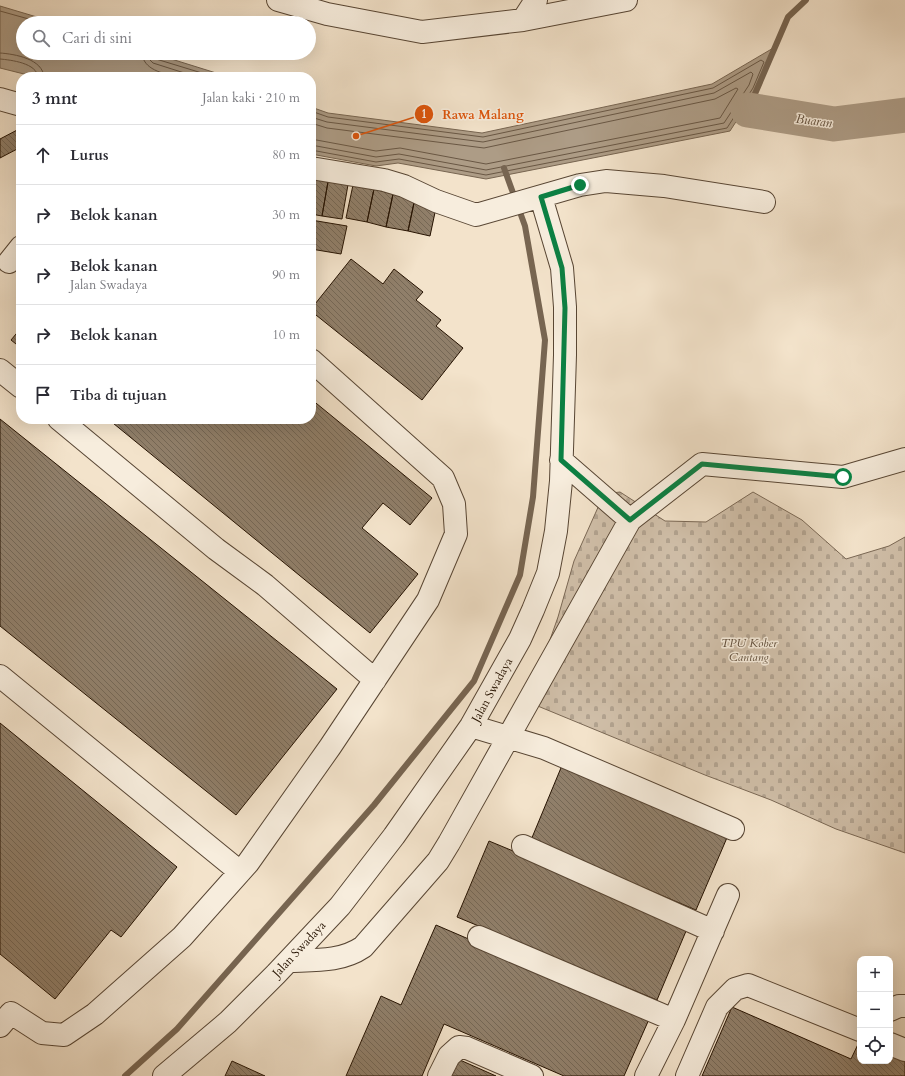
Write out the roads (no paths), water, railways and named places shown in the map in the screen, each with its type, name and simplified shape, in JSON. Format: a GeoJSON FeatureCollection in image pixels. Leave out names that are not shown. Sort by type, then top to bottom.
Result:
{"type":"FeatureCollection","features":[{"type":"Feature","properties":{"kind":"street"},"geometry":{"type":"LineString","coordinates":[[278,0],[329,7],[422,32],[523,20],[626,0]]}},
{"type":"Feature","properties":{"kind":"street"},"geometry":{"type":"LineString","coordinates":[[523,20],[536,0]]}},
{"type":"Feature","properties":{"kind":"street"},"geometry":{"type":"LineString","coordinates":[[0,99],[16,104]]}},
{"type":"Feature","properties":{"kind":"street"},"geometry":{"type":"LineString","coordinates":[[316,169],[384,180],[404,186],[436,201],[476,215],[536,199],[580,185],[606,181],[624,181],[664,186],[764,202]]}},
{"type":"Feature","properties":{"kind":"street","name":"Jalan Swadaya"},"geometry":{"type":"LineString","coordinates":[[164,1076],[228,1022],[288,961],[340,906],[376,859],[471,726],[520,639],[548,573],[556,531],[561,460],[565,308],[562,268],[536,199]]}},
{"type":"Feature","properties":{"kind":"street"},"geometry":{"type":"LineString","coordinates":[[4,1014],[42,1033],[64,1035],[95,1014],[182,937],[240,872],[330,747],[428,600],[456,534],[454,504],[443,478],[316,364]]}},
{"type":"Feature","properties":{"kind":"street"},"geometry":{"type":"LineString","coordinates":[[0,370],[16,383]]}},
{"type":"Feature","properties":{"kind":"street"},"geometry":{"type":"LineString","coordinates":[[65,424],[216,549],[265,585],[375,680]]}},
{"type":"Feature","properties":{"kind":"street"},"geometry":{"type":"LineString","coordinates":[[288,961],[342,958],[352,955],[363,947],[438,861],[510,738],[630,520],[702,464],[843,477],[905,459]]}},
{"type":"Feature","properties":{"kind":"street"},"geometry":{"type":"LineString","coordinates":[[561,460],[630,520]]}},
{"type":"Feature","properties":{"kind":"street"},"geometry":{"type":"LineString","coordinates":[[0,676],[240,872]]}},
{"type":"Feature","properties":{"kind":"street"},"geometry":{"type":"LineString","coordinates":[[471,726],[544,748],[732,829]]}},
{"type":"Feature","properties":{"kind":"street"},"geometry":{"type":"LineString","coordinates":[[523,846],[713,931]]}},
{"type":"Feature","properties":{"kind":"street"},"geometry":{"type":"LineString","coordinates":[[646,1076],[674,1020],[728,895]]}},
{"type":"Feature","properties":{"kind":"street"},"geometry":{"type":"LineString","coordinates":[[479,937],[674,1020]]}},
{"type":"Feature","properties":{"kind":"street"},"geometry":{"type":"LineString","coordinates":[[687,1076],[717,1007],[735,989],[748,985],[857,1027]]}},
{"type":"Feature","properties":{"kind":"street"},"geometry":{"type":"LineString","coordinates":[[893,1009],[899,1006],[905,1006]]}},
{"type":"Feature","properties":{"kind":"street"},"geometry":{"type":"LineString","coordinates":[[893,1045],[905,1050]]}},
{"type":"Feature","properties":{"kind":"street"},"geometry":{"type":"LineString","coordinates":[[439,1076],[449,1056],[459,1047],[467,1048],[532,1076]]}},
{"type":"Feature","properties":{"kind":"water"},"geometry":{"type":"Polygon","coordinates":[[[0,6],[34,16],[16,16],[16,60],[174,60],[213,72],[16,72],[0,68],[0,6]]]}},
{"type":"Feature","properties":{"kind":"water"},"geometry":{"type":"Polygon","coordinates":[[[775,47],[757,89],[730,131],[486,179],[398,163],[376,166],[316,155],[316,109],[328,113],[482,133],[712,84],[775,47]]]}},
{"type":"Feature","properties":{"kind":"waterway"},"geometry":{"type":"LineString","coordinates":[[735,113],[748,110],[788,17],[806,0]]}},
{"type":"Feature","properties":{"kind":"waterway","name":"Buaran"},"geometry":{"type":"LineString","coordinates":[[748,110],[834,124],[905,115]]}},
{"type":"Feature","properties":{"kind":"waterway"},"geometry":{"type":"LineString","coordinates":[[125,1076],[177,1029],[374,805],[474,681],[520,575],[533,497],[545,340],[525,226],[504,168]]}},
{"type":"Feature","properties":{"kind":"place","name":"Rawa Malang"},"geometry":{"type":"Point","coordinates":[356,136]}},
{"type":"Feature","properties":{"kind":"park label","name":"TPU Kober Cantang"},"geometry":{"type":"Point","coordinates":[749,650]}}]}
